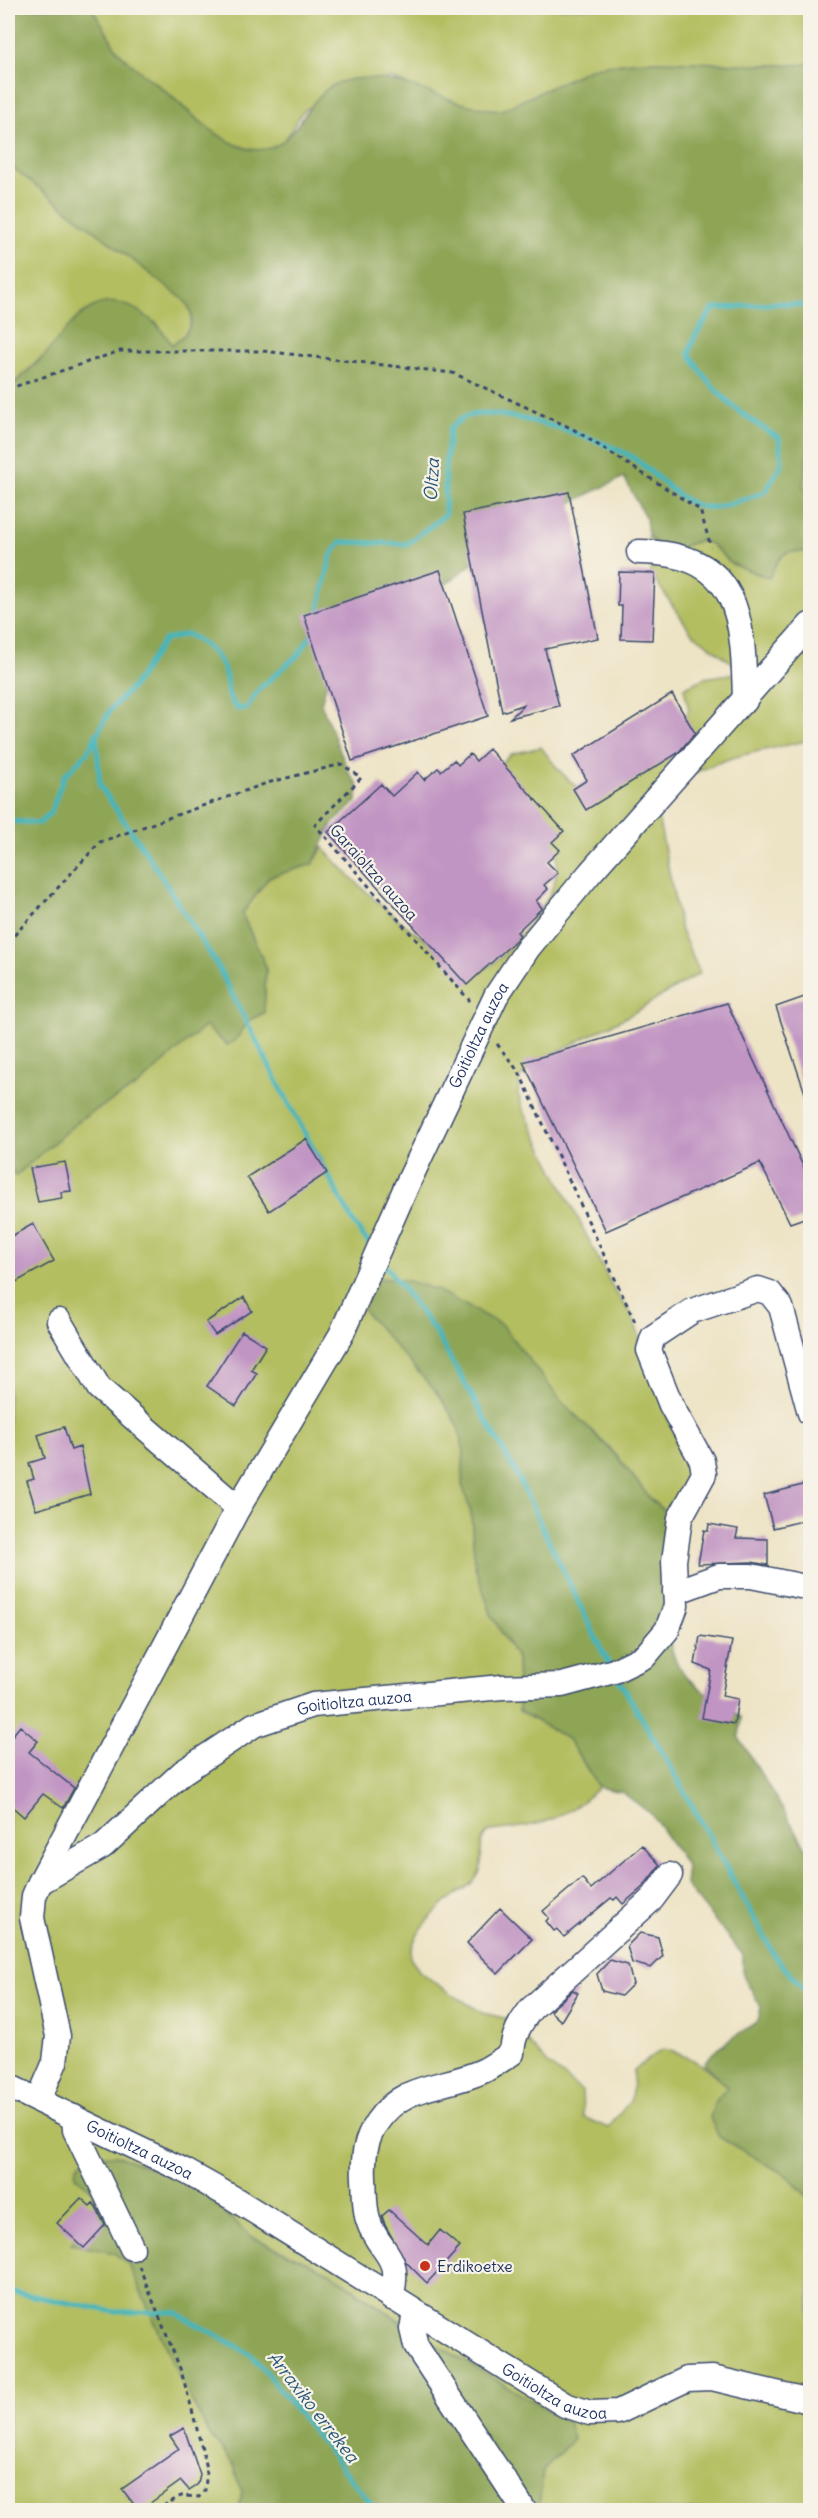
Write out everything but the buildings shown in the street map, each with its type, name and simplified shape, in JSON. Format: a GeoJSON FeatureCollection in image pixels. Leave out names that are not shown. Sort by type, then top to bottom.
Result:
{"type":"FeatureCollection","features":[{"type":"Feature","properties":{"kind":"street"},"geometry":{"type":"LineString","coordinates":[[639,552],[677,556],[700,566],[721,582],[732,596],[741,622],[745,701]]}},
{"type":"Feature","properties":{"kind":"street","name":"Goitioltza auzoa"},"geometry":{"type":"LineString","coordinates":[[39,2099],[55,2062],[58,2036],[32,1918],[34,1896],[238,1508],[341,1335],[407,1185],[496,996],[528,948],[590,873],[745,701],[810,625]]}},
{"type":"Feature","properties":{"kind":"street"},"geometry":{"type":"LineString","coordinates":[[649,1350],[653,1337],[692,1311],[758,1289],[770,1293],[781,1307],[810,1413]]}},
{"type":"Feature","properties":{"kind":"street"},"geometry":{"type":"LineString","coordinates":[[59,1321],[99,1388],[238,1508]]}},
{"type":"Feature","properties":{"kind":"street","name":"Goitioltza auzoa"},"geometry":{"type":"LineString","coordinates":[[40,1882],[103,1846],[183,1772],[254,1725],[313,1705],[502,1687],[562,1685],[614,1671],[645,1656],[668,1630],[676,1606],[674,1561],[680,1518],[704,1474],[702,1461],[671,1405],[649,1350]]}},
{"type":"Feature","properties":{"kind":"street"},"geometry":{"type":"LineString","coordinates":[[675,1592],[719,1576],[751,1576],[810,1588]]}},
{"type":"Feature","properties":{"kind":"street"},"geometry":{"type":"LineString","coordinates":[[391,2298],[396,2280],[394,2262],[368,2219],[363,2163],[367,2139],[375,2124],[389,2105],[404,2095],[484,2071],[512,2053],[513,2040],[520,2023],[531,2009],[651,1899],[670,1875]]}},
{"type":"Feature","properties":{"kind":"street","name":"Goitioltza auzoa"},"geometry":{"type":"LineString","coordinates":[[8,2086],[39,2099],[233,2198],[565,2405],[590,2414],[618,2412],[687,2379],[703,2378],[748,2384],[810,2401]]}},
{"type":"Feature","properties":{"kind":"street"},"geometry":{"type":"LineString","coordinates":[[74,2117],[75,2130],[132,2248]]}},
{"type":"Feature","properties":{"kind":"street"},"geometry":{"type":"LineString","coordinates":[[415,2313],[412,2329],[416,2346],[524,2511]]}},
{"type":"Feature","properties":{"kind":"path"},"geometry":{"type":"LineString","coordinates":[[8,389],[120,351],[263,351],[453,373],[573,429],[700,510],[711,548]]}},
{"type":"Feature","properties":{"kind":"path","name":"Garaioltza auzoa"},"geometry":{"type":"LineString","coordinates":[[8,942],[100,842],[267,783],[342,764],[361,778],[315,825],[468,996],[482,1027],[519,1072],[649,1350]]}},
{"type":"Feature","properties":{"kind":"path"},"geometry":{"type":"LineString","coordinates":[[132,2248],[181,2371],[207,2468],[206,2490],[199,2497],[181,2496],[156,2511]]}},
{"type":"Feature","properties":{"kind":"green space"},"geometry":{"type":"Polygon","coordinates":[[[8,8],[90,8],[116,48],[130,63],[218,135],[235,144],[252,149],[269,148],[284,140],[320,95],[340,82],[353,79],[372,78],[391,81],[464,104],[502,110],[592,68],[619,63],[673,61],[756,65],[810,64],[810,433],[803,487],[810,495],[810,553],[794,552],[784,555],[769,578],[732,564],[711,544],[700,540],[663,554],[648,534],[646,519],[624,477],[572,502],[552,522],[508,536],[446,584],[405,602],[335,650],[321,704],[349,773],[358,785],[357,801],[332,824],[313,864],[269,877],[242,914],[266,967],[264,1013],[249,1020],[235,1041],[227,1045],[205,1026],[137,1086],[82,1118],[15,1176],[8,1162],[8,389],[42,358],[77,318],[103,303],[126,305],[138,310],[157,326],[172,345],[188,330],[192,318],[188,305],[183,299],[8,164],[8,8]]]}},
{"type":"Feature","properties":{"kind":"green space"},"geometry":{"type":"Polygon","coordinates":[[[90,8],[810,8],[810,64],[756,65],[673,61],[619,63],[592,68],[502,110],[459,103],[391,78],[332,98],[305,110],[284,141],[273,148],[258,151],[243,148],[213,132],[162,88],[132,66],[121,56],[98,17],[90,8]]]}},
{"type":"Feature","properties":{"kind":"green space"},"geometry":{"type":"Polygon","coordinates":[[[8,164],[183,299],[191,312],[190,324],[184,335],[172,345],[156,322],[41,358],[8,389],[8,164]]]}},
{"type":"Feature","properties":{"kind":"green space"},"geometry":{"type":"Polygon","coordinates":[[[810,433],[810,495],[803,487],[810,433]]]}},
{"type":"Feature","properties":{"kind":"green space"},"geometry":{"type":"Polygon","coordinates":[[[648,534],[663,554],[700,540],[711,544],[732,564],[769,578],[776,563],[783,555],[794,551],[810,553],[810,740],[740,756],[690,775],[675,785],[657,812],[681,931],[700,973],[630,1015],[535,1063],[520,1078],[518,1094],[522,1107],[614,1290],[632,1315],[665,1411],[685,1458],[695,1495],[671,1515],[662,1509],[647,1495],[615,1454],[562,1402],[437,1393],[457,1423],[464,1451],[462,1484],[471,1513],[475,1566],[492,1616],[517,1659],[519,1711],[568,1739],[599,1787],[561,1815],[523,1827],[490,1831],[485,1835],[481,1845],[481,1867],[477,1877],[426,1923],[415,1940],[410,1958],[420,1972],[458,1998],[483,2013],[508,2019],[548,2064],[582,2091],[583,2117],[608,2128],[631,2100],[634,2070],[663,2049],[699,2063],[728,2087],[715,2101],[719,2137],[786,2175],[810,2199],[810,2510],[543,2510],[539,2504],[543,2470],[573,2439],[329,2272],[250,2236],[193,2183],[93,2191],[98,2204],[89,2226],[130,2267],[180,2379],[209,2433],[234,2465],[242,2492],[239,2510],[8,2510],[8,1162],[15,1176],[82,1118],[137,1086],[205,1026],[235,1041],[249,1020],[264,1013],[266,967],[242,914],[269,877],[313,864],[323,847],[355,881],[395,917],[438,949],[478,971],[492,965],[503,955],[543,906],[554,884],[557,863],[554,845],[545,827],[497,767],[511,754],[541,747],[567,778],[587,793],[680,729],[689,710],[684,688],[704,678],[744,672],[691,632],[651,574],[648,534]]]}},
{"type":"Feature","properties":{"kind":"green space"},"geometry":{"type":"Polygon","coordinates":[[[378,1278],[410,1281],[439,1291],[502,1325],[562,1402],[616,1455],[652,1501],[666,1512],[665,1598],[670,1643],[676,1661],[691,1681],[741,1717],[739,1738],[810,1854],[810,2199],[786,2175],[719,2137],[710,2118],[715,2101],[728,2087],[704,2064],[717,2048],[758,2021],[761,2007],[743,1975],[743,1955],[685,1884],[687,1866],[652,1815],[622,1792],[599,1787],[568,1739],[519,1711],[517,1659],[492,1616],[475,1566],[471,1513],[462,1484],[464,1451],[457,1423],[437,1393],[363,1310],[378,1278]]]}},
{"type":"Feature","properties":{"kind":"green space"},"geometry":{"type":"Polygon","coordinates":[[[116,2155],[193,2183],[250,2236],[329,2272],[407,2327],[568,2422],[573,2439],[543,2470],[539,2504],[543,2510],[239,2510],[242,2492],[234,2465],[209,2433],[180,2379],[130,2267],[114,2253],[71,2244],[89,2226],[98,2204],[93,2191],[75,2176],[76,2167],[86,2156],[116,2155]]]}},
{"type":"Feature","properties":{"kind":"waterway","name":"Oltza"},"geometry":{"type":"LineString","coordinates":[[317,617],[331,556],[340,542],[407,544],[445,515],[445,468],[450,428],[465,417],[480,414],[524,419],[598,441],[632,457],[676,493],[703,507],[726,505],[765,492],[782,464],[779,438],[751,420],[717,392],[689,353],[695,336],[713,309],[777,303],[810,306]]}},
{"type":"Feature","properties":{"kind":"waterway","name":"Oltza"},"geometry":{"type":"LineString","coordinates":[[8,821],[40,823],[51,812],[64,776],[87,753],[110,710],[134,685],[164,640],[187,634],[209,649],[218,658],[224,670],[229,696],[238,709],[247,708],[259,689],[299,654],[315,629]]}},
{"type":"Feature","properties":{"kind":"waterway"},"geometry":{"type":"LineString","coordinates":[[96,734],[100,786],[147,854],[217,965],[355,1225],[371,1246]]}},
{"type":"Feature","properties":{"kind":"waterway"},"geometry":{"type":"LineString","coordinates":[[382,1261],[434,1330],[514,1469],[609,1665]]}},
{"type":"Feature","properties":{"kind":"waterway"},"geometry":{"type":"LineString","coordinates":[[616,1675],[668,1762],[776,1958],[810,1996]]}},
{"type":"Feature","properties":{"kind":"waterway","name":"Arraxiko errekea"},"geometry":{"type":"LineString","coordinates":[[8,2291],[115,2312],[175,2312],[252,2355],[376,2510]]}},
{"type":"Feature","properties":{"kind":"place","name":"Erdikoetxe"},"geometry":{"type":"Point","coordinates":[425,2266]}}]}
